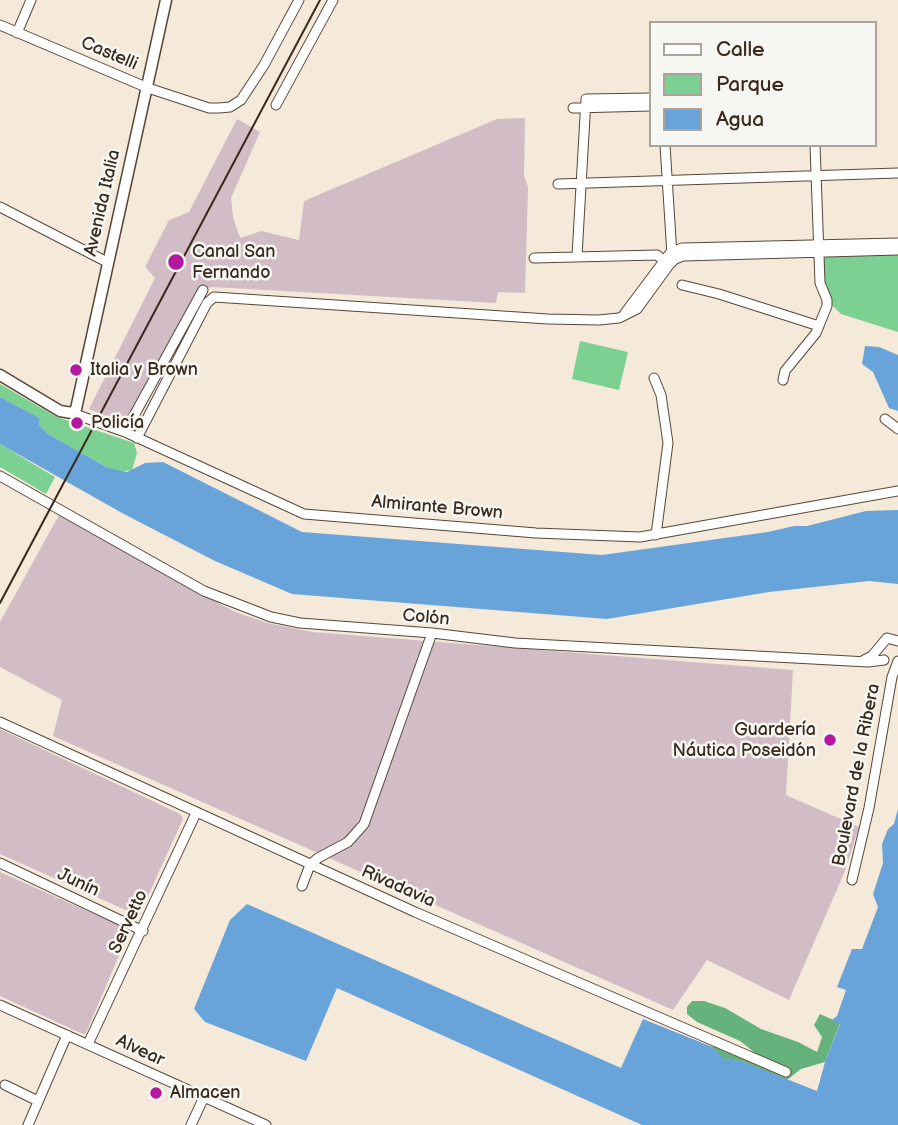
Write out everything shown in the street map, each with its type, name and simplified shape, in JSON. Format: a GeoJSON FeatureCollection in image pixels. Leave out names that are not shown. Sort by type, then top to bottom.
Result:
{"type":"FeatureCollection","features":[{"type":"Feature","properties":{"kind":"street"},"geometry":{"type":"LineString","coordinates":[[17,33],[31,0]]}},
{"type":"Feature","properties":{"kind":"street","name":"Avenida Italia"},"geometry":{"type":"LineString","coordinates":[[72,413],[78,401],[166,0]]}},
{"type":"Feature","properties":{"kind":"street","name":"Castelli"},"geometry":{"type":"LineString","coordinates":[[0,25],[148,88],[209,108],[230,107],[242,100],[299,0]]}},
{"type":"Feature","properties":{"kind":"street"},"geometry":{"type":"LineString","coordinates":[[276,105],[333,0]]}},
{"type":"Feature","properties":{"kind":"street"},"geometry":{"type":"LineString","coordinates":[[578,256],[586,99],[650,98]]}},
{"type":"Feature","properties":{"kind":"street"},"geometry":{"type":"LineString","coordinates":[[573,108],[650,106]]}},
{"type":"Feature","properties":{"kind":"street"},"geometry":{"type":"LineString","coordinates":[[138,438],[207,303],[214,297],[548,319],[619,318],[670,259],[665,147]]}},
{"type":"Feature","properties":{"kind":"street"},"geometry":{"type":"LineString","coordinates":[[783,380],[785,371],[800,355],[819,326],[827,300],[820,283],[816,147]]}},
{"type":"Feature","properties":{"kind":"street"},"geometry":{"type":"LineString","coordinates":[[558,184],[898,173]]}},
{"type":"Feature","properties":{"kind":"street"},"geometry":{"type":"LineString","coordinates":[[0,207],[107,262]]}},
{"type":"Feature","properties":{"kind":"street"},"geometry":{"type":"LineString","coordinates":[[534,258],[657,255],[670,259],[898,243]]}},
{"type":"Feature","properties":{"kind":"street"},"geometry":{"type":"LineString","coordinates":[[819,249],[898,250]]}},
{"type":"Feature","properties":{"kind":"street"},"geometry":{"type":"LineString","coordinates":[[682,285],[819,326]]}},
{"type":"Feature","properties":{"kind":"street"},"geometry":{"type":"LineString","coordinates":[[125,432],[203,290]]}},
{"type":"Feature","properties":{"kind":"street","name":"Almirante Brown"},"geometry":{"type":"LineString","coordinates":[[0,376],[60,411],[125,432],[296,513],[536,533],[656,535],[898,491]]}},
{"type":"Feature","properties":{"kind":"street"},"geometry":{"type":"LineString","coordinates":[[654,378],[661,395],[668,443],[656,535]]}},
{"type":"Feature","properties":{"kind":"street"},"geometry":{"type":"LineString","coordinates":[[885,419],[898,429]]}},
{"type":"Feature","properties":{"kind":"street","name":"Colón"},"geometry":{"type":"LineString","coordinates":[[0,476],[204,591],[242,608],[300,623],[515,643],[859,662],[898,660]]}},
{"type":"Feature","properties":{"kind":"street"},"geometry":{"type":"LineString","coordinates":[[302,886],[310,865],[317,858],[348,842],[364,824],[432,634]]}},
{"type":"Feature","properties":{"kind":"street"},"geometry":{"type":"LineString","coordinates":[[859,662],[869,658],[887,638],[898,641]]}},
{"type":"Feature","properties":{"kind":"street","name":"Boulevard de la Ribera"},"geometry":{"type":"LineString","coordinates":[[879,648],[892,677]]}},
{"type":"Feature","properties":{"kind":"street","name":"Boulevard de la Ribera"},"geometry":{"type":"LineString","coordinates":[[852,880],[869,808],[892,677],[898,660]]}},
{"type":"Feature","properties":{"kind":"street","name":"Rivadavia"},"geometry":{"type":"LineString","coordinates":[[0,722],[415,912],[786,1072]]}},
{"type":"Feature","properties":{"kind":"street","name":"Servetto"},"geometry":{"type":"LineString","coordinates":[[88,1044],[196,813]]}},
{"type":"Feature","properties":{"kind":"street","name":"Junín"},"geometry":{"type":"LineString","coordinates":[[0,863],[143,931]]}},
{"type":"Feature","properties":{"kind":"street","name":"Alvear"},"geometry":{"type":"LineString","coordinates":[[0,1004],[266,1125]]}},
{"type":"Feature","properties":{"kind":"street"},"geometry":{"type":"LineString","coordinates":[[27,1125],[67,1035]]}},
{"type":"Feature","properties":{"kind":"street"},"geometry":{"type":"LineString","coordinates":[[5,1085],[38,1101]]}},
{"type":"Feature","properties":{"kind":"street"},"geometry":{"type":"LineString","coordinates":[[191,1125],[204,1097]]}},
{"type":"Feature","properties":{"kind":"shaded area"},"geometry":{"type":"Polygon","coordinates":[[[525,118],[524,176],[528,187],[525,293],[498,292],[496,303],[212,287],[199,290],[124,424],[89,409],[155,278],[145,267],[169,220],[189,212],[237,119],[260,132],[231,198],[238,233],[241,238],[261,231],[299,240],[304,201],[497,119],[525,118]]]}},
{"type":"Feature","properties":{"kind":"shaded area"},"geometry":{"type":"Polygon","coordinates":[[[59,515],[233,611],[267,623],[313,632],[793,670],[786,795],[859,827],[845,871],[789,1000],[707,960],[673,1010],[53,736],[62,700],[0,667],[0,622],[59,515]]]}},
{"type":"Feature","properties":{"kind":"shaded area"},"geometry":{"type":"Polygon","coordinates":[[[0,729],[180,814],[183,819],[139,916],[0,854],[0,729]]]}},
{"type":"Feature","properties":{"kind":"shaded area"},"geometry":{"type":"Polygon","coordinates":[[[0,872],[130,930],[85,1035],[0,996],[0,872]]]}},
{"type":"Feature","properties":{"kind":"green space"},"geometry":{"type":"Polygon","coordinates":[[[898,255],[898,332],[841,314],[832,305],[824,283],[824,257],[898,255]]]}},
{"type":"Feature","properties":{"kind":"green space"},"geometry":{"type":"Polygon","coordinates":[[[580,341],[628,352],[619,390],[572,379],[580,341]]]}},
{"type":"Feature","properties":{"kind":"green space"},"geometry":{"type":"Polygon","coordinates":[[[0,384],[57,417],[134,443],[137,453],[132,470],[120,472],[108,468],[48,434],[39,425],[38,418],[0,397],[0,384]]]}},
{"type":"Feature","properties":{"kind":"green space"},"geometry":{"type":"Polygon","coordinates":[[[0,444],[55,477],[46,494],[0,467],[0,444]]]}},
{"type":"Feature","properties":{"kind":"green space"},"geometry":{"type":"Polygon","coordinates":[[[692,1001],[704,1001],[725,1008],[761,1029],[817,1052],[822,1037],[814,1025],[820,1014],[840,1023],[825,1062],[801,1069],[787,1080],[741,1061],[724,1059],[710,1046],[754,1052],[740,1041],[697,1022],[687,1014],[687,1007],[692,1001]]]}},
{"type":"Feature","properties":{"kind":"water"},"geometry":{"type":"Polygon","coordinates":[[[865,346],[879,347],[898,355],[898,411],[889,408],[873,372],[862,364],[865,346]]]}},
{"type":"Feature","properties":{"kind":"water"},"geometry":{"type":"Polygon","coordinates":[[[0,397],[39,418],[39,425],[48,434],[108,468],[127,472],[145,463],[163,462],[302,532],[602,555],[807,526],[866,511],[898,510],[898,584],[869,581],[769,592],[607,619],[292,594],[215,561],[122,513],[0,444],[0,397]]]}},
{"type":"Feature","properties":{"kind":"water"},"geometry":{"type":"Polygon","coordinates":[[[898,809],[898,1125],[642,1125],[337,988],[306,1061],[205,1022],[194,1009],[230,920],[247,904],[621,1068],[643,1019],[710,1046],[725,1059],[741,1061],[817,1091],[840,1024],[832,1020],[837,1016],[846,990],[837,987],[852,949],[862,949],[878,907],[873,894],[883,863],[882,844],[888,829],[894,824],[898,809]]]}},
{"type":"Feature","properties":{"kind":"tram line"},"geometry":{"type":"LineString","coordinates":[[0,603],[320,0]]}},
{"type":"Feature","properties":{"kind":"place","name":"Canal San Fernando"},"geometry":{"type":"Point","coordinates":[176,262]}},
{"type":"Feature","properties":{"kind":"place","name":"Italia y Brown"},"geometry":{"type":"Point","coordinates":[76,370]}},
{"type":"Feature","properties":{"kind":"place","name":"Policía"},"geometry":{"type":"Point","coordinates":[77,423]}},
{"type":"Feature","properties":{"kind":"place","name":"Guardería Náutica Poseidón"},"geometry":{"type":"Point","coordinates":[830,740]}},
{"type":"Feature","properties":{"kind":"place","name":"Almacen"},"geometry":{"type":"Point","coordinates":[156,1093]}}]}
